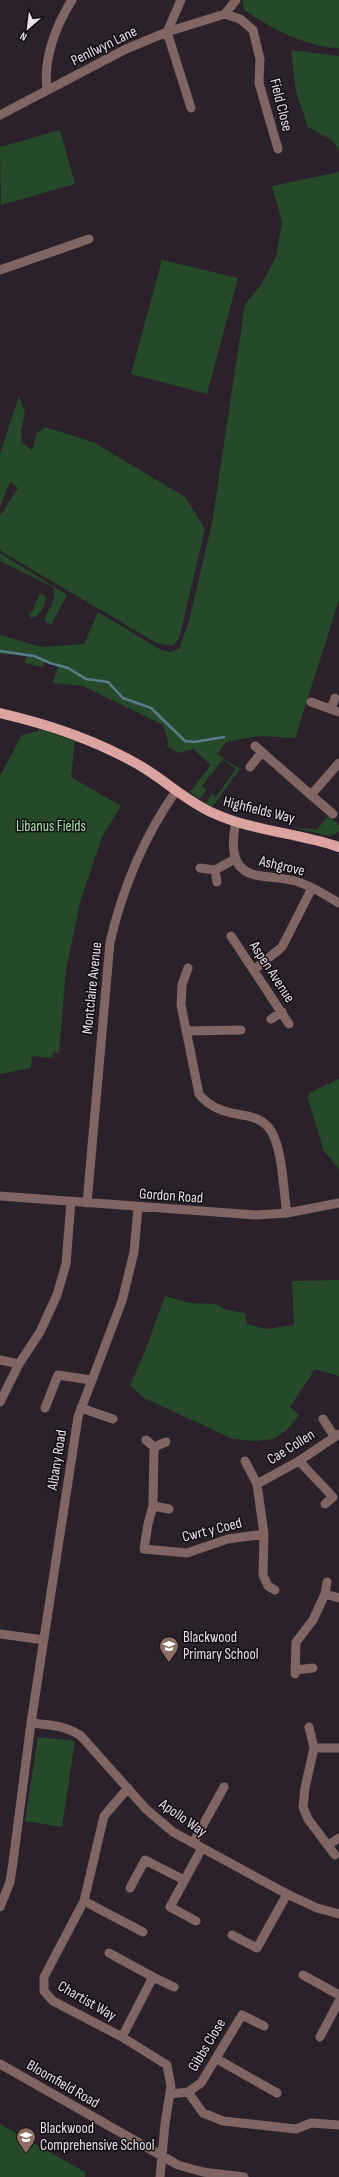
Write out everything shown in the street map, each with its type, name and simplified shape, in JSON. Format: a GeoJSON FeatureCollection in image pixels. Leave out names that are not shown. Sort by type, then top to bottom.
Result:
{"type":"FeatureCollection","features":[{"type":"Feature","properties":{"kind":"main road","name":"Highfields Way"},"geometry":{"type":"LineString","coordinates":[[0,713],[42,724],[90,741],[140,765],[176,791],[211,812],[236,822],[299,835],[339,847]]}},
{"type":"Feature","properties":{"kind":"street"},"geometry":{"type":"LineString","coordinates":[[48,89],[45,76],[52,44],[63,13],[72,0]]}},
{"type":"Feature","properties":{"kind":"street"},"geometry":{"type":"LineString","coordinates":[[181,0],[168,32],[191,108]]}},
{"type":"Feature","properties":{"kind":"street"},"geometry":{"type":"LineString","coordinates":[[225,14],[236,0]]}},
{"type":"Feature","properties":{"kind":"street","name":"Penllwyn Lane"},"geometry":{"type":"LineString","coordinates":[[0,115],[126,49],[168,32],[225,14]]}},
{"type":"Feature","properties":{"kind":"street","name":"Field Close"},"geometry":{"type":"LineString","coordinates":[[225,14],[240,19],[253,30],[260,59],[259,83],[278,149]]}},
{"type":"Feature","properties":{"kind":"street"},"geometry":{"type":"LineString","coordinates":[[0,270],[90,239]]}},
{"type":"Feature","properties":{"kind":"street"},"geometry":{"type":"LineString","coordinates":[[311,702],[335,711],[335,698]]}},
{"type":"Feature","properties":{"kind":"street"},"geometry":{"type":"LineString","coordinates":[[254,746],[333,814]]}},
{"type":"Feature","properties":{"kind":"street"},"geometry":{"type":"LineString","coordinates":[[250,767],[262,752]]}},
{"type":"Feature","properties":{"kind":"street"},"geometry":{"type":"LineString","coordinates":[[311,795],[339,764]]}},
{"type":"Feature","properties":{"kind":"street","name":"Montclaire Avenue"},"geometry":{"type":"LineString","coordinates":[[87,1203],[110,942],[119,905],[137,857],[160,813],[176,791]]}},
{"type":"Feature","properties":{"kind":"street"},"geometry":{"type":"LineString","coordinates":[[200,868],[215,870],[235,859],[232,843],[236,822]]}},
{"type":"Feature","properties":{"kind":"street","name":"Ashgrove"},"geometry":{"type":"LineString","coordinates":[[235,859],[241,866],[252,874],[283,878],[312,888],[339,903]]}},
{"type":"Feature","properties":{"kind":"street"},"geometry":{"type":"LineString","coordinates":[[215,870],[217,882]]}},
{"type":"Feature","properties":{"kind":"street"},"geometry":{"type":"LineString","coordinates":[[255,969],[282,947],[312,888]]}},
{"type":"Feature","properties":{"kind":"street","name":"Aspen Avenue"},"geometry":{"type":"LineString","coordinates":[[231,936],[255,969],[289,1024]]}},
{"type":"Feature","properties":{"kind":"street"},"geometry":{"type":"LineString","coordinates":[[238,946],[246,940]]}},
{"type":"Feature","properties":{"kind":"street"},"geometry":{"type":"LineString","coordinates":[[188,968],[181,994],[181,1005],[195,1084],[199,1094],[205,1101],[221,1111],[249,1116],[269,1128],[277,1147],[286,1213]]}},
{"type":"Feature","properties":{"kind":"street"},"geometry":{"type":"LineString","coordinates":[[271,1018],[282,1012]]}},
{"type":"Feature","properties":{"kind":"street"},"geometry":{"type":"LineString","coordinates":[[186,1031],[241,1030]]}},
{"type":"Feature","properties":{"kind":"street","name":"Gordon Road"},"geometry":{"type":"LineString","coordinates":[[0,1196],[138,1208],[256,1215],[286,1213],[339,1203]]}},
{"type":"Feature","properties":{"kind":"street"},"geometry":{"type":"LineString","coordinates":[[0,1402],[19,1364],[40,1332],[57,1296],[66,1264],[71,1201]]}},
{"type":"Feature","properties":{"kind":"street","name":"Albany Road"},"geometry":{"type":"LineString","coordinates":[[0,1907],[10,1882],[14,1862],[31,1723],[78,1417],[122,1301],[134,1252],[138,1208]]}},
{"type":"Feature","properties":{"kind":"street"},"geometry":{"type":"LineString","coordinates":[[0,1360],[19,1364]]}},
{"type":"Feature","properties":{"kind":"street"},"geometry":{"type":"LineString","coordinates":[[45,1408],[58,1375],[91,1380]]}},
{"type":"Feature","properties":{"kind":"street"},"geometry":{"type":"LineString","coordinates":[[81,1408],[113,1419]]}},
{"type":"Feature","properties":{"kind":"street"},"geometry":{"type":"LineString","coordinates":[[323,1419],[337,1435]]}},
{"type":"Feature","properties":{"kind":"street","name":"Cae Collen"},"geometry":{"type":"LineString","coordinates":[[257,1484],[299,1461],[337,1435]]}},
{"type":"Feature","properties":{"kind":"street"},"geometry":{"type":"LineString","coordinates":[[146,1440],[154,1447],[166,1442]]}},
{"type":"Feature","properties":{"kind":"street","name":"Cwrt y Coed"},"geometry":{"type":"LineString","coordinates":[[154,1447],[153,1506],[140,1548],[187,1553],[228,1539],[264,1534]]}},
{"type":"Feature","properties":{"kind":"street"},"geometry":{"type":"LineString","coordinates":[[299,1461],[333,1496],[325,1504]]}},
{"type":"Feature","properties":{"kind":"street"},"geometry":{"type":"LineString","coordinates":[[245,1462],[257,1484],[264,1534],[263,1575],[268,1586],[275,1590]]}},
{"type":"Feature","properties":{"kind":"street"},"geometry":{"type":"LineString","coordinates":[[153,1506],[169,1509]]}},
{"type":"Feature","properties":{"kind":"street"},"geometry":{"type":"LineString","coordinates":[[313,1668],[295,1672],[296,1642],[313,1620],[325,1594],[327,1582]]}},
{"type":"Feature","properties":{"kind":"street"},"geometry":{"type":"LineString","coordinates":[[325,1594],[339,1598]]}},
{"type":"Feature","properties":{"kind":"street"},"geometry":{"type":"LineString","coordinates":[[0,1634],[44,1640]]}},
{"type":"Feature","properties":{"kind":"street","name":"Apollo Way"},"geometry":{"type":"LineString","coordinates":[[31,1723],[59,1725],[71,1729],[81,1736],[146,1809],[159,1821],[193,1843],[287,1894],[317,1908],[339,1914]]}},
{"type":"Feature","properties":{"kind":"street"},"geometry":{"type":"LineString","coordinates":[[309,1727],[314,1748],[305,1788],[303,1807],[308,1819],[335,1855]]}},
{"type":"Feature","properties":{"kind":"street"},"geometry":{"type":"LineString","coordinates":[[314,1748],[339,1748]]}},
{"type":"Feature","properties":{"kind":"street"},"geometry":{"type":"LineString","coordinates":[[193,1843],[224,1787]]}},
{"type":"Feature","properties":{"kind":"street","name":"Chartist Way"},"geometry":{"type":"LineString","coordinates":[[128,1788],[104,1816],[84,1901],[44,1977],[44,1991],[53,2001],[122,2037],[167,2065],[171,2079],[160,2177]]}},
{"type":"Feature","properties":{"kind":"street"},"geometry":{"type":"LineString","coordinates":[[328,1845],[339,1838]]}},
{"type":"Feature","properties":{"kind":"street"},"geometry":{"type":"LineString","coordinates":[[196,1921],[170,1907],[202,1848]]}},
{"type":"Feature","properties":{"kind":"street"},"geometry":{"type":"LineString","coordinates":[[130,1888],[145,1860],[184,1880]]}},
{"type":"Feature","properties":{"kind":"street"},"geometry":{"type":"LineString","coordinates":[[232,1935],[257,1948],[287,1894]]}},
{"type":"Feature","properties":{"kind":"street"},"geometry":{"type":"LineString","coordinates":[[84,1901],[143,1932]]}},
{"type":"Feature","properties":{"kind":"street"},"geometry":{"type":"LineString","coordinates":[[109,1953],[174,1988]]}},
{"type":"Feature","properties":{"kind":"street"},"geometry":{"type":"LineString","coordinates":[[303,1975],[339,1995]]}},
{"type":"Feature","properties":{"kind":"street"},"geometry":{"type":"LineString","coordinates":[[122,2037],[153,1977]]}},
{"type":"Feature","properties":{"kind":"street"},"geometry":{"type":"LineString","coordinates":[[320,2037],[339,2001]]}},
{"type":"Feature","properties":{"kind":"street","name":"Gibbs Close"},"geometry":{"type":"LineString","coordinates":[[170,2094],[188,2092],[201,2083],[217,2059],[242,2015],[264,2026]]}},
{"type":"Feature","properties":{"kind":"street"},"geometry":{"type":"LineString","coordinates":[[217,2059],[277,2093]]}},
{"type":"Feature","properties":{"kind":"street","name":"Bloomfield Road"},"geometry":{"type":"LineString","coordinates":[[0,2064],[162,2158],[191,2170],[244,2177]]}},
{"type":"Feature","properties":{"kind":"street"},"geometry":{"type":"LineString","coordinates":[[188,2092],[203,2113],[223,2122],[296,2129],[311,2123],[339,2125]]}},
{"type":"Feature","properties":{"kind":"green space"},"geometry":{"type":"Polygon","coordinates":[[[243,0],[339,0],[339,48],[327,47],[302,40],[265,23],[244,10],[243,0]]]}},
{"type":"Feature","properties":{"kind":"green space"},"geometry":{"type":"Polygon","coordinates":[[[291,50],[339,56],[339,151],[332,140],[308,127],[296,91],[291,50]]]}},
{"type":"Feature","properties":{"kind":"green space"},"geometry":{"type":"Polygon","coordinates":[[[60,130],[75,184],[1,205],[0,147],[60,130]]]}},
{"type":"Feature","properties":{"kind":"green space"},"geometry":{"type":"Polygon","coordinates":[[[339,172],[339,600],[295,738],[258,736],[226,742],[217,754],[240,769],[212,807],[206,803],[212,794],[216,797],[236,769],[223,759],[202,786],[207,790],[199,799],[190,792],[211,765],[193,749],[179,753],[167,746],[168,742],[163,725],[83,686],[53,683],[58,665],[44,662],[43,667],[25,663],[26,656],[0,654],[0,635],[41,647],[84,644],[98,612],[161,650],[170,652],[179,649],[189,621],[212,523],[245,304],[261,285],[276,257],[282,222],[272,186],[339,172]]]}},
{"type":"Feature","properties":{"kind":"green space"},"geometry":{"type":"Polygon","coordinates":[[[162,260],[238,278],[207,394],[131,374],[162,260]]]}},
{"type":"Feature","properties":{"kind":"green space"},"geometry":{"type":"Polygon","coordinates":[[[19,396],[25,413],[21,430],[22,443],[32,450],[37,433],[45,427],[93,442],[185,497],[205,529],[179,639],[172,646],[157,643],[2,552],[0,549],[0,516],[18,488],[10,482],[0,507],[0,454],[19,396]]]}},
{"type":"Feature","properties":{"kind":"green space"},"geometry":{"type":"Polygon","coordinates":[[[0,553],[67,595],[51,625],[44,620],[54,600],[53,587],[0,561],[0,553]]]}},
{"type":"Feature","properties":{"kind":"green space"},"geometry":{"type":"Polygon","coordinates":[[[40,593],[45,596],[44,607],[37,615],[31,618],[29,611],[32,612],[40,593]]]}},
{"type":"Feature","properties":{"kind":"green space","name":"Libanus Fields"},"geometry":{"type":"Polygon","coordinates":[[[42,730],[75,741],[71,777],[121,806],[102,837],[80,902],[66,970],[59,1053],[53,1052],[52,1058],[32,1056],[31,1068],[0,1074],[0,776],[22,735],[42,730]]]}},
{"type":"Feature","properties":{"kind":"green space"},"geometry":{"type":"Polygon","coordinates":[[[328,816],[339,825],[339,832],[330,836],[291,827],[317,830],[328,816]]]}},
{"type":"Feature","properties":{"kind":"green space"},"geometry":{"type":"Polygon","coordinates":[[[339,1079],[339,1169],[324,1151],[308,1099],[309,1093],[339,1079]]]}},
{"type":"Feature","properties":{"kind":"green space"},"geometry":{"type":"Polygon","coordinates":[[[339,1280],[339,1376],[315,1369],[290,1407],[299,1415],[287,1430],[273,1439],[255,1441],[233,1439],[144,1398],[130,1385],[143,1356],[165,1296],[189,1303],[215,1304],[227,1310],[245,1313],[247,1324],[266,1329],[294,1325],[292,1281],[339,1280]]]}},
{"type":"Feature","properties":{"kind":"green space"},"geometry":{"type":"Polygon","coordinates":[[[38,1737],[75,1741],[62,1827],[25,1821],[38,1737]]]}},
{"type":"Feature","properties":{"kind":"green space","name":"Blackwood Comprehensive School"},"geometry":{"type":"Polygon","coordinates":[[[0,2124],[85,2172],[85,2177],[0,2177],[0,2124]]]}},
{"type":"Feature","properties":{"kind":"waterway"},"geometry":{"type":"LineString","coordinates":[[0,651],[34,656],[50,663],[68,668],[86,679],[108,682],[123,698],[151,708],[185,741],[194,742],[224,737]]}},
{"type":"Feature","properties":{"kind":"place","name":"Blackwood Primary School"},"geometry":{"type":"Point","coordinates":[169,1663]}},
{"type":"Feature","properties":{"kind":"place","name":"Blackwood Comprehensive School"},"geometry":{"type":"Point","coordinates":[26,2154]}}]}
